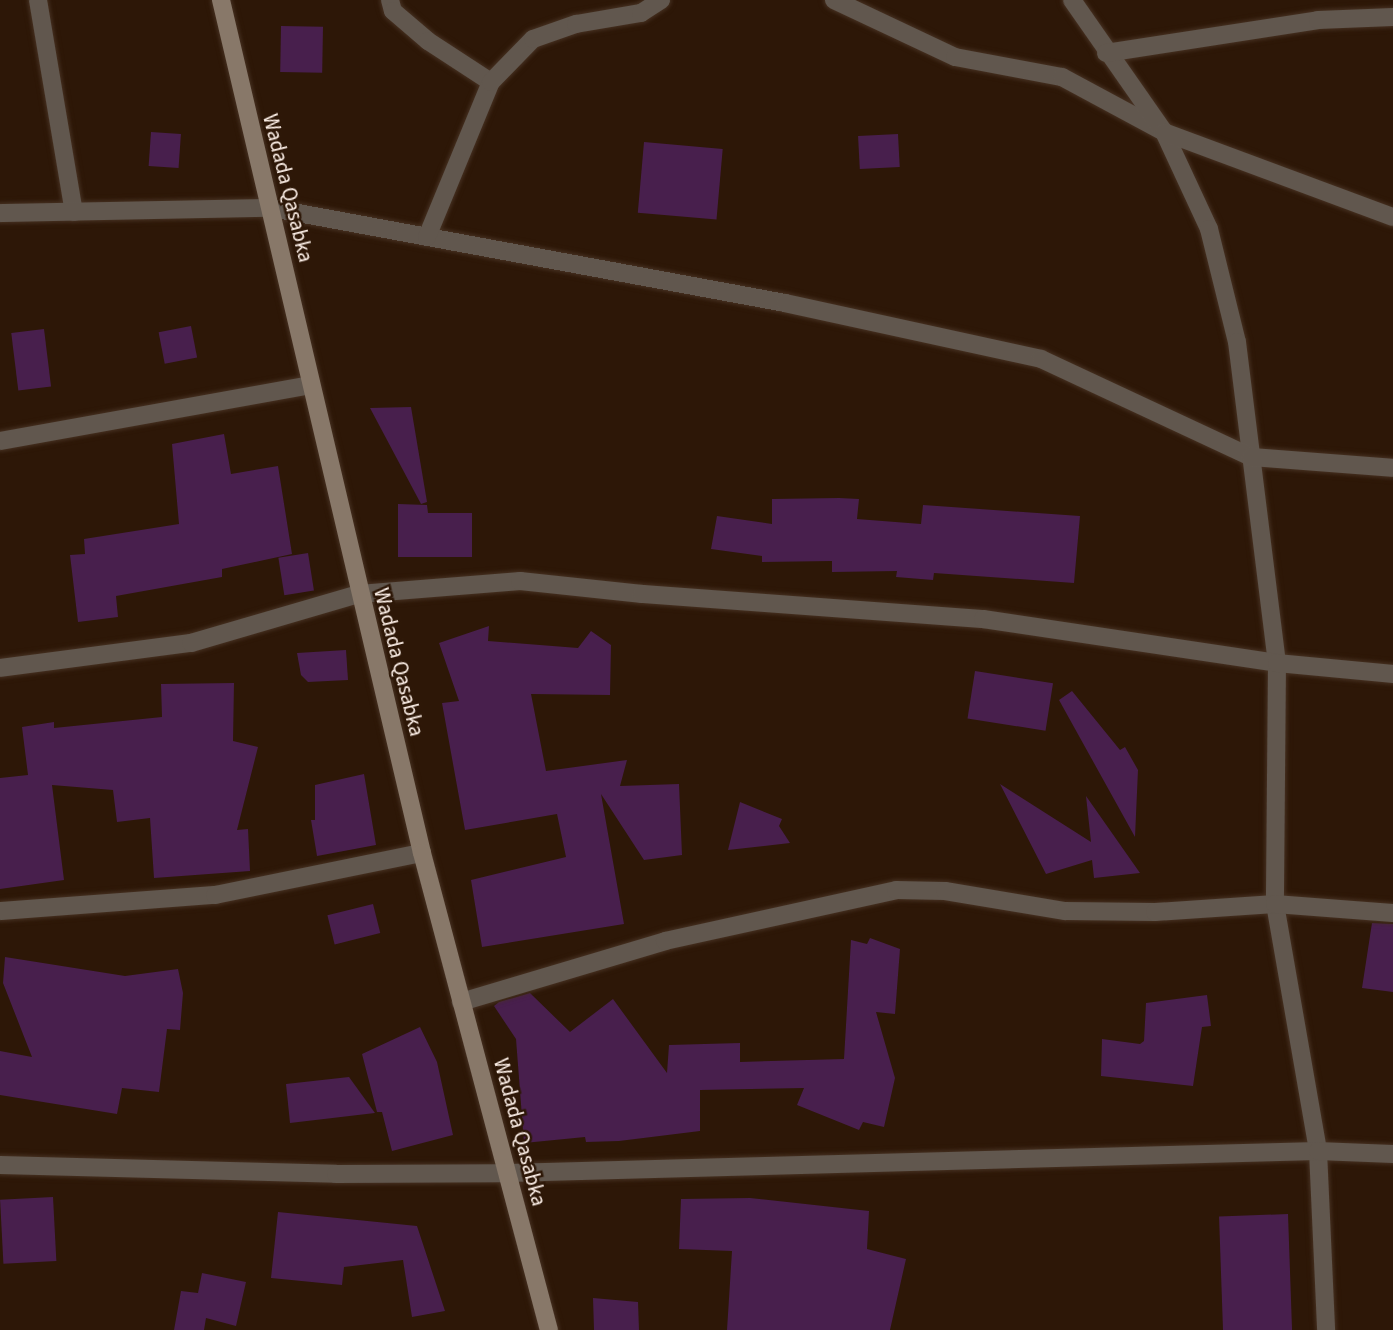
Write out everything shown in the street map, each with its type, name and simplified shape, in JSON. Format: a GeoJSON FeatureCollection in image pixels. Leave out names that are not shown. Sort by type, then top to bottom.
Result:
{"type":"FeatureCollection","features":[{"type":"Feature","properties":{"kind":"street"},"geometry":{"type":"LineString","coordinates":[[38,0],[75,212]]}},
{"type":"Feature","properties":{"kind":"street","name":"Wadada Qasabka"},"geometry":{"type":"LineString","coordinates":[[221,0],[359,594],[422,853],[549,1330]]}},
{"type":"Feature","properties":{"kind":"street"},"geometry":{"type":"LineString","coordinates":[[390,0],[393,11],[428,41],[491,82]]}},
{"type":"Feature","properties":{"kind":"street"},"geometry":{"type":"LineString","coordinates":[[427,237],[491,82],[533,39],[576,24],[641,13],[661,0]]}},
{"type":"Feature","properties":{"kind":"street"},"geometry":{"type":"LineString","coordinates":[[834,0],[955,57],[1062,77],[1164,132],[1393,217]]}},
{"type":"Feature","properties":{"kind":"street"},"geometry":{"type":"LineString","coordinates":[[1072,0],[1106,53],[1164,132],[1209,229],[1238,342],[1277,663],[1275,904],[1318,1150],[1326,1330]]}},
{"type":"Feature","properties":{"kind":"street"},"geometry":{"type":"LineString","coordinates":[[1106,53],[1318,20],[1393,17]]}},
{"type":"Feature","properties":{"kind":"street"},"geometry":{"type":"LineString","coordinates":[[0,213],[271,208],[785,303],[1041,359],[1251,458],[1393,468]]}},
{"type":"Feature","properties":{"kind":"street"},"geometry":{"type":"LineString","coordinates":[[0,441],[311,385]]}},
{"type":"Feature","properties":{"kind":"street"},"geometry":{"type":"LineString","coordinates":[[0,668],[191,643],[359,594],[520,581],[642,594],[983,618],[1277,663],[1393,674]]}},
{"type":"Feature","properties":{"kind":"street"},"geometry":{"type":"LineString","coordinates":[[0,911],[215,895],[422,853]]}},
{"type":"Feature","properties":{"kind":"street"},"geometry":{"type":"LineString","coordinates":[[462,1002],[665,941],[896,890],[945,891],[1065,911],[1155,912],[1275,904],[1393,913]]}},
{"type":"Feature","properties":{"kind":"street"},"geometry":{"type":"LineString","coordinates":[[0,1165],[336,1174],[508,1173],[1318,1150],[1393,1154]]}},
{"type":"Feature","properties":{"kind":"building"},"geometry":{"type":"Polygon","coordinates":[[[281,26],[323,27],[322,73],[280,72],[281,26]]]}},
{"type":"Feature","properties":{"kind":"building"},"geometry":{"type":"Polygon","coordinates":[[[151,132],[181,134],[179,168],[149,166],[151,132]]]}},
{"type":"Feature","properties":{"kind":"building"},"geometry":{"type":"Polygon","coordinates":[[[898,134],[900,167],[860,169],[858,136],[898,134]]]}},
{"type":"Feature","properties":{"kind":"building"},"geometry":{"type":"Polygon","coordinates":[[[644,142],[723,149],[717,220],[638,213],[644,142]]]}},
{"type":"Feature","properties":{"kind":"building"},"geometry":{"type":"Polygon","coordinates":[[[191,326],[197,357],[165,364],[159,332],[191,326]]]}},
{"type":"Feature","properties":{"kind":"building"},"geometry":{"type":"Polygon","coordinates":[[[44,329],[51,387],[18,391],[11,333],[44,329]]]}},
{"type":"Feature","properties":{"kind":"building"},"geometry":{"type":"Polygon","coordinates":[[[411,407],[427,502],[421,504],[370,408],[411,407]]]}},
{"type":"Feature","properties":{"kind":"building"},"geometry":{"type":"Polygon","coordinates":[[[224,434],[231,474],[278,466],[292,554],[222,569],[222,577],[116,596],[118,617],[78,622],[70,555],[85,554],[84,539],[179,524],[172,444],[224,434]]]}},
{"type":"Feature","properties":{"kind":"building"},"geometry":{"type":"Polygon","coordinates":[[[772,499],[859,499],[857,519],[921,524],[923,505],[1080,516],[1074,583],[934,573],[933,580],[896,577],[897,571],[832,572],[832,561],[762,562],[762,556],[711,549],[717,516],[772,524],[772,499]]]}},
{"type":"Feature","properties":{"kind":"building"},"geometry":{"type":"Polygon","coordinates":[[[398,504],[427,505],[428,513],[472,513],[472,557],[398,557],[398,504]]]}},
{"type":"Feature","properties":{"kind":"building"},"geometry":{"type":"Polygon","coordinates":[[[308,553],[314,591],[284,595],[278,558],[308,553]]]}},
{"type":"Feature","properties":{"kind":"building"},"geometry":{"type":"Polygon","coordinates":[[[489,626],[488,641],[578,648],[591,631],[611,645],[610,695],[531,694],[546,771],[627,760],[620,786],[679,784],[682,855],[644,860],[601,794],[624,924],[482,947],[471,880],[566,857],[557,814],[465,830],[442,703],[459,701],[439,643],[489,626]]]}},
{"type":"Feature","properties":{"kind":"building"},"geometry":{"type":"Polygon","coordinates":[[[346,650],[348,680],[308,682],[301,675],[297,653],[346,650]]]}},
{"type":"Feature","properties":{"kind":"building"},"geometry":{"type":"Polygon","coordinates":[[[975,671],[1053,683],[1046,731],[967,718],[975,671]]]}},
{"type":"Feature","properties":{"kind":"building"},"geometry":{"type":"Polygon","coordinates":[[[234,683],[233,741],[258,747],[237,830],[248,829],[250,871],[154,878],[150,818],[117,822],[113,790],[52,785],[64,880],[0,889],[0,778],[28,775],[22,727],[54,722],[54,728],[162,717],[161,684],[234,683]]]}},
{"type":"Feature","properties":{"kind":"building"},"geometry":{"type":"Polygon","coordinates":[[[1072,691],[1120,750],[1125,747],[1138,770],[1135,837],[1059,700],[1072,691]]]}},
{"type":"Feature","properties":{"kind":"building"},"geometry":{"type":"Polygon","coordinates":[[[364,774],[376,845],[317,856],[311,820],[315,820],[315,785],[364,774]]]}},
{"type":"Feature","properties":{"kind":"building"},"geometry":{"type":"Polygon","coordinates":[[[1000,784],[1091,842],[1086,796],[1140,873],[1094,878],[1092,860],[1046,874],[1000,784]]]}},
{"type":"Feature","properties":{"kind":"building"},"geometry":{"type":"Polygon","coordinates":[[[740,802],[782,819],[779,826],[790,843],[728,850],[740,802]]]}},
{"type":"Feature","properties":{"kind":"building"},"geometry":{"type":"Polygon","coordinates":[[[373,904],[380,933],[335,944],[327,915],[373,904]]]}},
{"type":"Feature","properties":{"kind":"building"},"geometry":{"type":"Polygon","coordinates":[[[1372,923],[1393,924],[1393,992],[1362,988],[1372,923]]]}},
{"type":"Feature","properties":{"kind":"building"},"geometry":{"type":"Polygon","coordinates":[[[870,938],[900,949],[895,1014],[876,1012],[895,1078],[884,1127],[863,1122],[859,1130],[797,1105],[804,1088],[700,1090],[700,1131],[619,1141],[586,1142],[585,1137],[524,1143],[516,1039],[494,1006],[499,1002],[530,993],[570,1032],[613,999],[667,1073],[669,1045],[740,1043],[740,1062],[844,1059],[851,940],[867,944],[870,938]]]}},
{"type":"Feature","properties":{"kind":"building"},"geometry":{"type":"Polygon","coordinates":[[[5,957],[125,976],[178,969],[183,993],[180,1030],[167,1029],[159,1092],[122,1088],[117,1114],[0,1095],[0,1051],[32,1057],[3,983],[5,957]]]}},
{"type":"Feature","properties":{"kind":"building"},"geometry":{"type":"Polygon","coordinates":[[[1207,995],[1211,1026],[1202,1027],[1193,1086],[1101,1076],[1102,1039],[1140,1044],[1144,1041],[1146,1003],[1207,995]]]}},
{"type":"Feature","properties":{"kind":"building"},"geometry":{"type":"Polygon","coordinates":[[[420,1027],[437,1062],[453,1135],[392,1151],[382,1112],[377,1112],[362,1054],[420,1027]]]}},
{"type":"Feature","properties":{"kind":"building"},"geometry":{"type":"Polygon","coordinates":[[[349,1077],[375,1113],[290,1123],[286,1084],[349,1077]]]}},
{"type":"Feature","properties":{"kind":"building"},"geometry":{"type":"Polygon","coordinates":[[[53,1197],[56,1261],[3,1264],[0,1200],[53,1197]]]}},
{"type":"Feature","properties":{"kind":"building"},"geometry":{"type":"Polygon","coordinates":[[[750,1198],[869,1211],[867,1249],[906,1259],[890,1330],[727,1330],[732,1251],[679,1249],[681,1199],[750,1198]]]}},
{"type":"Feature","properties":{"kind":"building"},"geometry":{"type":"Polygon","coordinates":[[[278,1212],[417,1226],[445,1311],[412,1317],[403,1260],[344,1267],[342,1285],[271,1278],[278,1212]]]}},
{"type":"Feature","properties":{"kind":"building"},"geometry":{"type":"Polygon","coordinates":[[[1288,1214],[1292,1330],[1223,1330],[1219,1216],[1288,1214]]]}},
{"type":"Feature","properties":{"kind":"building"},"geometry":{"type":"Polygon","coordinates":[[[202,1273],[246,1282],[236,1326],[206,1318],[204,1330],[174,1330],[181,1291],[198,1293],[202,1273]]]}},
{"type":"Feature","properties":{"kind":"building"},"geometry":{"type":"Polygon","coordinates":[[[593,1298],[638,1302],[639,1330],[594,1330],[593,1298]]]}}]}
